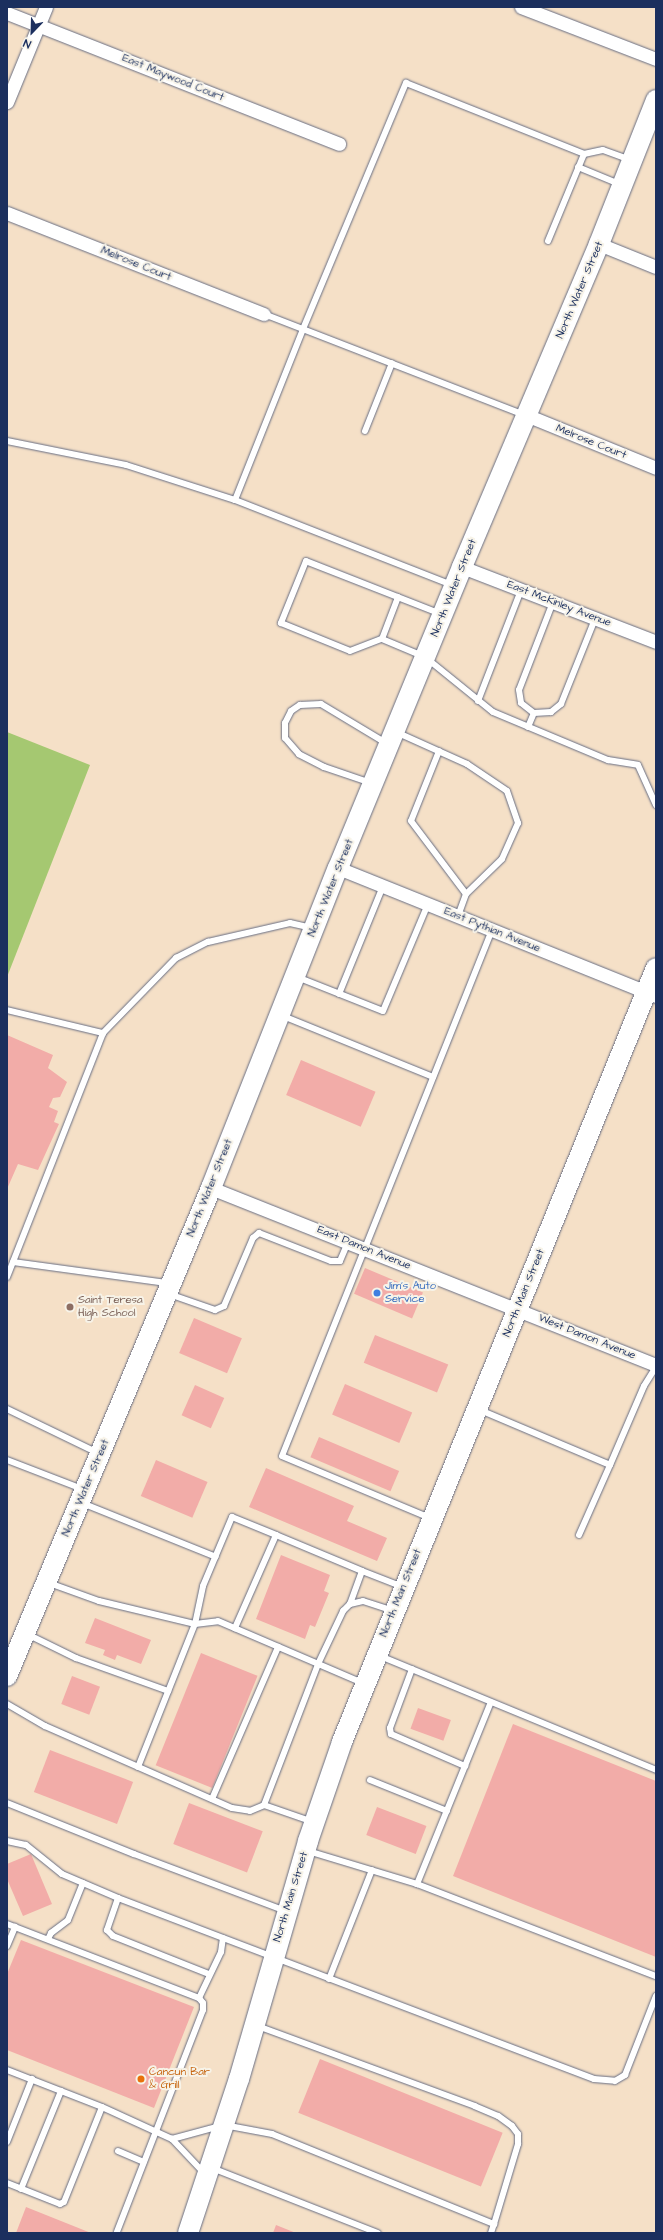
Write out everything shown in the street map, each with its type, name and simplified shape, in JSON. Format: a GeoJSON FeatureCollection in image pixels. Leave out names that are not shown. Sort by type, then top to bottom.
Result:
{"type":"FeatureCollection","features":[{"type":"Feature","properties":{"kind":"main road","name":"North Water Street"},"geometry":{"type":"LineString","coordinates":[[7,1676],[211,1188],[338,868],[454,585],[599,244],[656,100]]}},
{"type":"Feature","properties":{"kind":"main road","name":"North Main Street"},"geometry":{"type":"LineString","coordinates":[[188,2233],[224,2125],[305,1850],[376,1654],[517,1308],[651,994],[656,968]]}},
{"type":"Feature","properties":{"kind":"street"},"geometry":{"type":"LineString","coordinates":[[7,102],[46,7]]}},
{"type":"Feature","properties":{"kind":"street"},"geometry":{"type":"LineString","coordinates":[[521,7],[656,59]]}},
{"type":"Feature","properties":{"kind":"street","name":"East Maywood Court"},"geometry":{"type":"LineString","coordinates":[[7,13],[339,144]]}},
{"type":"Feature","properties":{"kind":"street","name":"Melrose Court"},"geometry":{"type":"LineString","coordinates":[[7,213],[264,314]]}},
{"type":"Feature","properties":{"kind":"street"},"geometry":{"type":"LineString","coordinates":[[599,244],[656,267]]}},
{"type":"Feature","properties":{"kind":"street","name":"Melrose Court"},"geometry":{"type":"LineString","coordinates":[[526,415],[656,468]]}},
{"type":"Feature","properties":{"kind":"street","name":"East McKinley Avenue"},"geometry":{"type":"LineString","coordinates":[[462,567],[656,642]]}},
{"type":"Feature","properties":{"kind":"street","name":"East Pythian Avenue"},"geometry":{"type":"LineString","coordinates":[[338,868],[651,994]]}},
{"type":"Feature","properties":{"kind":"street","name":"East Damon Avenue"},"geometry":{"type":"LineString","coordinates":[[211,1188],[517,1308]]}},
{"type":"Feature","properties":{"kind":"street","name":"West Damon Avenue"},"geometry":{"type":"LineString","coordinates":[[517,1308],[656,1366]]}},
{"type":"Feature","properties":{"kind":"lane"},"geometry":{"type":"LineString","coordinates":[[235,500],[303,329],[406,83],[584,154],[603,150],[632,161]]}},
{"type":"Feature","properties":{"kind":"lane"},"geometry":{"type":"LineString","coordinates":[[548,241],[584,154]]}},
{"type":"Feature","properties":{"kind":"lane"},"geometry":{"type":"LineString","coordinates":[[578,168],[622,185]]}},
{"type":"Feature","properties":{"kind":"lane"},"geometry":{"type":"LineString","coordinates":[[264,314],[526,415]]}},
{"type":"Feature","properties":{"kind":"lane"},"geometry":{"type":"LineString","coordinates":[[365,431],[392,363]]}},
{"type":"Feature","properties":{"kind":"lane"},"geometry":{"type":"LineString","coordinates":[[7,441],[126,465],[235,500],[454,585]]}},
{"type":"Feature","properties":{"kind":"lane"},"geometry":{"type":"LineString","coordinates":[[442,615],[306,561],[282,622],[350,650],[382,639],[425,657],[492,712],[608,760],[638,765],[656,805]]}},
{"type":"Feature","properties":{"kind":"lane"},"geometry":{"type":"LineString","coordinates":[[478,701],[521,590]]}},
{"type":"Feature","properties":{"kind":"lane"},"geometry":{"type":"LineString","coordinates":[[382,639],[398,597]]}},
{"type":"Feature","properties":{"kind":"lane"},"geometry":{"type":"LineString","coordinates":[[553,602],[519,690],[521,703],[534,713],[551,712],[561,704],[596,619]]}},
{"type":"Feature","properties":{"kind":"lane"},"geometry":{"type":"LineString","coordinates":[[373,783],[324,767],[299,754],[284,738],[285,722],[291,711],[300,705],[321,704],[392,738],[439,751],[467,764],[507,791],[518,822],[502,859],[466,894],[458,916]]}},
{"type":"Feature","properties":{"kind":"lane"},"geometry":{"type":"LineString","coordinates":[[528,727],[534,713]]}},
{"type":"Feature","properties":{"kind":"lane"},"geometry":{"type":"LineString","coordinates":[[439,751],[410,820],[466,894]]}},
{"type":"Feature","properties":{"kind":"lane"},"geometry":{"type":"LineString","coordinates":[[339,994],[383,886]]}},
{"type":"Feature","properties":{"kind":"lane"},"geometry":{"type":"LineString","coordinates":[[295,976],[383,1011],[428,904]]}},
{"type":"Feature","properties":{"kind":"lane"},"geometry":{"type":"LineString","coordinates":[[7,1277],[103,1033],[176,958],[208,942],[290,923],[314,929]]}},
{"type":"Feature","properties":{"kind":"lane"},"geometry":{"type":"LineString","coordinates":[[432,1519],[282,1456],[492,930]]}},
{"type":"Feature","properties":{"kind":"lane"},"geometry":{"type":"LineString","coordinates":[[7,1010],[103,1033]]}},
{"type":"Feature","properties":{"kind":"lane"},"geometry":{"type":"LineString","coordinates":[[280,1015],[433,1077]]}},
{"type":"Feature","properties":{"kind":"lane"},"geometry":{"type":"LineString","coordinates":[[13,1262],[169,1288],[215,1310],[224,1306],[253,1238],[260,1233],[331,1261],[340,1261],[348,1242]]}},
{"type":"Feature","properties":{"kind":"lane"},"geometry":{"type":"LineString","coordinates":[[579,1535],[644,1386],[656,1366]]}},
{"type":"Feature","properties":{"kind":"lane"},"geometry":{"type":"LineString","coordinates":[[7,1409],[100,1453]]}},
{"type":"Feature","properties":{"kind":"lane"},"geometry":{"type":"LineString","coordinates":[[477,1409],[610,1465]]}},
{"type":"Feature","properties":{"kind":"lane"},"geometry":{"type":"LineString","coordinates":[[7,1460],[82,1496],[216,1556]]}},
{"type":"Feature","properties":{"kind":"lane"},"geometry":{"type":"LineString","coordinates":[[138,1767],[195,1624],[203,1586],[232,1517],[404,1587]]}},
{"type":"Feature","properties":{"kind":"lane"},"geometry":{"type":"LineString","coordinates":[[235,1628],[276,1535]]}},
{"type":"Feature","properties":{"kind":"lane"},"geometry":{"type":"LineString","coordinates":[[264,1805],[318,1664],[343,1611],[350,1604],[362,1571]]}},
{"type":"Feature","properties":{"kind":"lane"},"geometry":{"type":"LineString","coordinates":[[46,1582],[99,1601],[195,1624],[218,1621],[365,1684]]}},
{"type":"Feature","properties":{"kind":"lane"},"geometry":{"type":"LineString","coordinates":[[350,1604],[363,1601],[394,1611]]}},
{"type":"Feature","properties":{"kind":"lane"},"geometry":{"type":"LineString","coordinates":[[25,1633],[76,1658],[168,1691]]}},
{"type":"Feature","properties":{"kind":"lane"},"geometry":{"type":"LineString","coordinates":[[212,1799],[278,1646]]}},
{"type":"Feature","properties":{"kind":"lane"},"geometry":{"type":"LineString","coordinates":[[376,1654],[656,1770]]}},
{"type":"Feature","properties":{"kind":"lane"},"geometry":{"type":"LineString","coordinates":[[412,1669],[390,1728],[391,1734],[398,1739],[465,1766]]}},
{"type":"Feature","properties":{"kind":"lane"},"geometry":{"type":"LineString","coordinates":[[417,1884],[491,1702]]}},
{"type":"Feature","properties":{"kind":"lane"},"geometry":{"type":"LineString","coordinates":[[7,1704],[45,1726],[232,1808],[250,1811],[264,1805],[314,1823]]}},
{"type":"Feature","properties":{"kind":"lane"},"geometry":{"type":"LineString","coordinates":[[370,1780],[447,1811]]}},
{"type":"Feature","properties":{"kind":"lane"},"geometry":{"type":"LineString","coordinates":[[7,1803],[134,1854],[287,1912]]}},
{"type":"Feature","properties":{"kind":"lane"},"geometry":{"type":"LineString","coordinates":[[7,1841],[31,1848],[52,1868],[118,1898],[594,2079],[614,2081],[625,2075],[656,1996]]}},
{"type":"Feature","properties":{"kind":"lane"},"geometry":{"type":"LineString","coordinates":[[305,1850],[417,1884],[656,1976]]}},
{"type":"Feature","properties":{"kind":"lane"},"geometry":{"type":"LineString","coordinates":[[329,1979],[372,1870]]}},
{"type":"Feature","properties":{"kind":"lane"},"geometry":{"type":"LineString","coordinates":[[48,1939],[50,1933],[68,1920],[83,1883]]}},
{"type":"Feature","properties":{"kind":"lane"},"geometry":{"type":"LineString","coordinates":[[118,1898],[107,1930],[113,1936],[209,1974]]}},
{"type":"Feature","properties":{"kind":"lane"},"geometry":{"type":"LineString","coordinates":[[7,1924],[199,1998],[203,2003],[203,2010],[117,2232]]}},
{"type":"Feature","properties":{"kind":"lane"},"geometry":{"type":"LineString","coordinates":[[7,1946],[15,1927]]}},
{"type":"Feature","properties":{"kind":"lane"},"geometry":{"type":"LineString","coordinates":[[199,1998],[209,1974],[221,1952],[223,1938]]}},
{"type":"Feature","properties":{"kind":"lane"},"geometry":{"type":"LineString","coordinates":[[254,2025],[475,2106],[498,2116],[512,2126],[518,2134],[518,2144],[491,2233]]}},
{"type":"Feature","properties":{"kind":"lane"},"geometry":{"type":"LineString","coordinates":[[7,2070],[102,2107],[155,2131],[172,2140],[209,2172],[378,2233]]}},
{"type":"Feature","properties":{"kind":"lane"},"geometry":{"type":"LineString","coordinates":[[7,2142],[9,2129],[32,2079]]}},
{"type":"Feature","properties":{"kind":"lane"},"geometry":{"type":"LineString","coordinates":[[21,2189],[61,2091]]}},
{"type":"Feature","properties":{"kind":"lane"},"geometry":{"type":"LineString","coordinates":[[7,2183],[60,2204],[64,2202],[102,2107]]}},
{"type":"Feature","properties":{"kind":"lane"},"geometry":{"type":"LineString","coordinates":[[172,2140],[224,2125],[272,2134],[494,2224]]}},
{"type":"Feature","properties":{"kind":"lane"},"geometry":{"type":"LineString","coordinates":[[118,2151],[144,2162]]}},
{"type":"Feature","properties":{"kind":"green space"},"geometry":{"type":"Polygon","coordinates":[[[7,732],[90,765],[7,977],[7,732]]]}},
{"type":"Feature","properties":{"kind":"building"},"geometry":{"type":"Polygon","coordinates":[[[7,1035],[53,1055],[48,1068],[67,1082],[60,1097],[53,1098],[49,1107],[58,1111],[54,1122],[59,1124],[38,1170],[18,1164],[7,1189],[7,1035]]]}},
{"type":"Feature","properties":{"kind":"building"},"geometry":{"type":"Polygon","coordinates":[[[301,1060],[376,1092],[361,1127],[286,1095],[301,1060]]]}},
{"type":"Feature","properties":{"kind":"building"},"geometry":{"type":"Polygon","coordinates":[[[365,1268],[423,1293],[412,1318],[354,1294],[365,1268]]]}},
{"type":"Feature","properties":{"kind":"building"},"geometry":{"type":"Polygon","coordinates":[[[194,1318],[242,1338],[227,1373],[179,1353],[194,1318]]]}},
{"type":"Feature","properties":{"kind":"building"},"geometry":{"type":"Polygon","coordinates":[[[375,1335],[448,1365],[437,1392],[364,1363],[375,1335]]]}},
{"type":"Feature","properties":{"kind":"building"},"geometry":{"type":"Polygon","coordinates":[[[345,1384],[412,1413],[399,1443],[332,1414],[345,1384]]]}},
{"type":"Feature","properties":{"kind":"building"},"geometry":{"type":"Polygon","coordinates":[[[195,1385],[224,1398],[211,1428],[182,1415],[195,1385]]]}},
{"type":"Feature","properties":{"kind":"building"},"geometry":{"type":"Polygon","coordinates":[[[319,1437],[399,1471],[390,1491],[310,1457],[319,1437]]]}},
{"type":"Feature","properties":{"kind":"building"},"geometry":{"type":"Polygon","coordinates":[[[156,1460],[208,1482],[192,1518],[141,1496],[156,1460]]]}},
{"type":"Feature","properties":{"kind":"building"},"geometry":{"type":"Polygon","coordinates":[[[266,1468],[354,1506],[347,1521],[387,1538],[377,1561],[249,1507],[266,1468]]]}},
{"type":"Feature","properties":{"kind":"building"},"geometry":{"type":"Polygon","coordinates":[[[281,1555],[330,1575],[324,1591],[329,1593],[315,1627],[310,1625],[305,1639],[256,1619],[281,1555]]]}},
{"type":"Feature","properties":{"kind":"building"},"geometry":{"type":"Polygon","coordinates":[[[95,1618],[151,1640],[141,1664],[117,1655],[115,1660],[103,1655],[105,1650],[85,1643],[95,1618]]]}},
{"type":"Feature","properties":{"kind":"building"},"geometry":{"type":"Polygon","coordinates":[[[201,1653],[258,1676],[212,1788],[156,1765],[201,1653]]]}},
{"type":"Feature","properties":{"kind":"building"},"geometry":{"type":"Polygon","coordinates":[[[72,1676],[100,1687],[89,1715],[61,1704],[72,1676]]]}},
{"type":"Feature","properties":{"kind":"building"},"geometry":{"type":"Polygon","coordinates":[[[418,1708],[451,1720],[443,1741],[410,1729],[418,1708]]]}},
{"type":"Feature","properties":{"kind":"building"},"geometry":{"type":"Polygon","coordinates":[[[513,1724],[656,1781],[656,1957],[453,1876],[513,1724]]]}},
{"type":"Feature","properties":{"kind":"building"},"geometry":{"type":"Polygon","coordinates":[[[50,1750],[133,1782],[117,1824],[34,1792],[50,1750]]]}},
{"type":"Feature","properties":{"kind":"building"},"geometry":{"type":"Polygon","coordinates":[[[189,1803],[263,1831],[247,1872],[173,1844],[189,1803]]]}},
{"type":"Feature","properties":{"kind":"building"},"geometry":{"type":"Polygon","coordinates":[[[377,1807],[426,1826],[416,1854],[366,1835],[377,1807]]]}},
{"type":"Feature","properties":{"kind":"building"},"geometry":{"type":"Polygon","coordinates":[[[31,1854],[52,1904],[23,1916],[7,1879],[7,1864],[31,1854]]]}},
{"type":"Feature","properties":{"kind":"building"},"geometry":{"type":"Polygon","coordinates":[[[21,1940],[194,2007],[154,2108],[7,2050],[7,1974],[21,1940]]]}},
{"type":"Feature","properties":{"kind":"building"},"geometry":{"type":"Polygon","coordinates":[[[320,2059],[503,2133],[481,2187],[298,2113],[320,2059]]]}},
{"type":"Feature","properties":{"kind":"building"},"geometry":{"type":"Polygon","coordinates":[[[26,2207],[91,2233],[16,2233],[26,2207]]]}},
{"type":"Feature","properties":{"kind":"building"},"geometry":{"type":"Polygon","coordinates":[[[276,2225],[296,2233],[273,2233],[276,2225]]]}},
{"type":"Feature","properties":{"kind":"place","name":"Jim's Auto Service"},"geometry":{"type":"Point","coordinates":[377,1293]}},
{"type":"Feature","properties":{"kind":"place","name":"Saint Teresa High School"},"geometry":{"type":"Point","coordinates":[70,1307]}},
{"type":"Feature","properties":{"kind":"place","name":"Cancun Bar & Grill"},"geometry":{"type":"Point","coordinates":[141,2079]}}]}
